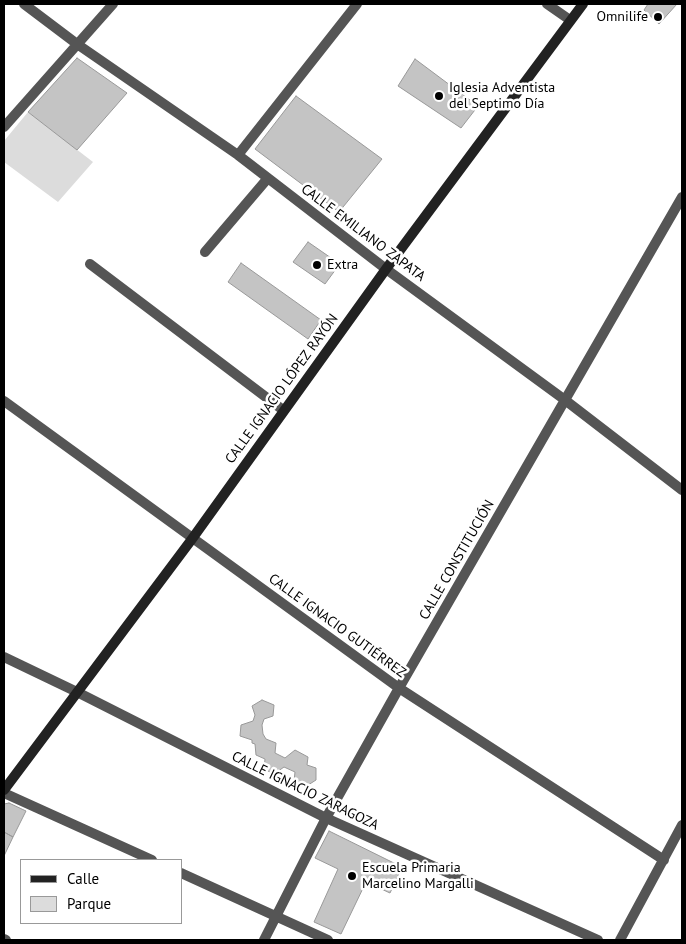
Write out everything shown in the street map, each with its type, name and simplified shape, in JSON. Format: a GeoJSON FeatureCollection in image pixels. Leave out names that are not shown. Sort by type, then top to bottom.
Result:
{"type":"FeatureCollection","features":[{"type":"Feature","properties":{"kind":"main road","name":"CALLE IGNACIO LÓPEZ RAYÓN"},"geometry":{"type":"LineString","coordinates":[[4,791],[192,539],[386,269],[583,4]]}},
{"type":"Feature","properties":{"kind":"street","name":"CALLE EMILIANO ZAPATA"},"geometry":{"type":"LineString","coordinates":[[24,4],[77,44],[238,155],[386,269],[565,400],[682,490]]}},
{"type":"Feature","properties":{"kind":"street"},"geometry":{"type":"LineString","coordinates":[[4,127],[113,4]]}},
{"type":"Feature","properties":{"kind":"street"},"geometry":{"type":"LineString","coordinates":[[238,155],[357,4]]}},
{"type":"Feature","properties":{"kind":"street"},"geometry":{"type":"LineString","coordinates":[[547,4],[570,20]]}},
{"type":"Feature","properties":{"kind":"street"},"geometry":{"type":"LineString","coordinates":[[205,252],[268,178]]}},
{"type":"Feature","properties":{"kind":"street","name":"CALLE CONSTITUCIÓN"},"geometry":{"type":"LineString","coordinates":[[264,940],[326,818],[399,688],[682,197]]}},
{"type":"Feature","properties":{"kind":"street"},"geometry":{"type":"LineString","coordinates":[[90,264],[283,410]]}},
{"type":"Feature","properties":{"kind":"street","name":"CALLE IGNACIO GUTIÉRREZ"},"geometry":{"type":"LineString","coordinates":[[4,401],[399,688],[664,860]]}},
{"type":"Feature","properties":{"kind":"street","name":"CALLE IGNACIO ZARAGOZA"},"geometry":{"type":"LineString","coordinates":[[4,658],[77,692],[326,818],[598,940]]}},
{"type":"Feature","properties":{"kind":"street"},"geometry":{"type":"LineString","coordinates":[[4,791],[150,859]]}},
{"type":"Feature","properties":{"kind":"street"},"geometry":{"type":"LineString","coordinates":[[620,940],[682,826]]}},
{"type":"Feature","properties":{"kind":"street"},"geometry":{"type":"LineString","coordinates":[[182,873],[328,940]]}},
{"type":"Feature","properties":{"kind":"green space"},"geometry":{"type":"Polygon","coordinates":[[[28,112],[93,162],[58,202],[4,162],[4,141],[28,112]]]}},
{"type":"Feature","properties":{"kind":"building","name":"Omnilife"},"geometry":{"type":"Polygon","coordinates":[[[648,4],[677,4],[659,24],[644,10],[648,4]]]}},
{"type":"Feature","properties":{"kind":"building"},"geometry":{"type":"Polygon","coordinates":[[[77,58],[127,93],[77,150],[28,112],[77,58]]]}},
{"type":"Feature","properties":{"kind":"building","name":"Iglesia Adventista del Septimo Día"},"geometry":{"type":"Polygon","coordinates":[[[415,59],[478,106],[461,128],[398,86],[415,59]]]}},
{"type":"Feature","properties":{"kind":"building"},"geometry":{"type":"Polygon","coordinates":[[[296,96],[382,159],[339,212],[255,149],[296,96]]]}},
{"type":"Feature","properties":{"kind":"building","name":"Extra"},"geometry":{"type":"Polygon","coordinates":[[[308,242],[334,260],[336,269],[325,284],[293,262],[308,242]]]}},
{"type":"Feature","properties":{"kind":"building"},"geometry":{"type":"Polygon","coordinates":[[[241,263],[321,320],[308,339],[228,282],[241,263]]]}},
{"type":"Feature","properties":{"kind":"building"},"geometry":{"type":"Polygon","coordinates":[[[262,700],[274,705],[273,716],[264,719],[262,725],[263,734],[266,739],[276,743],[275,753],[285,758],[295,750],[308,757],[307,765],[316,768],[316,780],[305,787],[294,781],[295,772],[284,767],[274,774],[264,769],[265,759],[256,755],[255,744],[252,743],[252,740],[240,736],[241,725],[253,721],[255,715],[252,706],[262,700]]]}},
{"type":"Feature","properties":{"kind":"building"},"geometry":{"type":"Polygon","coordinates":[[[9,803],[26,811],[13,837],[4,832],[4,804],[9,803]]]}},
{"type":"Feature","properties":{"kind":"building","name":"Escuela Primaria Marcelino Margalli"},"geometry":{"type":"Polygon","coordinates":[[[329,831],[402,867],[390,893],[366,882],[341,934],[314,922],[338,869],[315,858],[329,831]]]}},
{"type":"Feature","properties":{"kind":"building"},"geometry":{"type":"Polygon","coordinates":[[[4,832],[13,837],[4,856],[4,832]]]}},
{"type":"Feature","properties":{"kind":"place","name":"Omnilife"},"geometry":{"type":"Point","coordinates":[658,17]}},
{"type":"Feature","properties":{"kind":"place","name":"Iglesia Adventista del Septimo Día"},"geometry":{"type":"Point","coordinates":[439,96]}},
{"type":"Feature","properties":{"kind":"place","name":"Extra"},"geometry":{"type":"Point","coordinates":[317,265]}},
{"type":"Feature","properties":{"kind":"place","name":"Escuela Primaria Marcelino Margalli"},"geometry":{"type":"Point","coordinates":[352,876]}}]}
